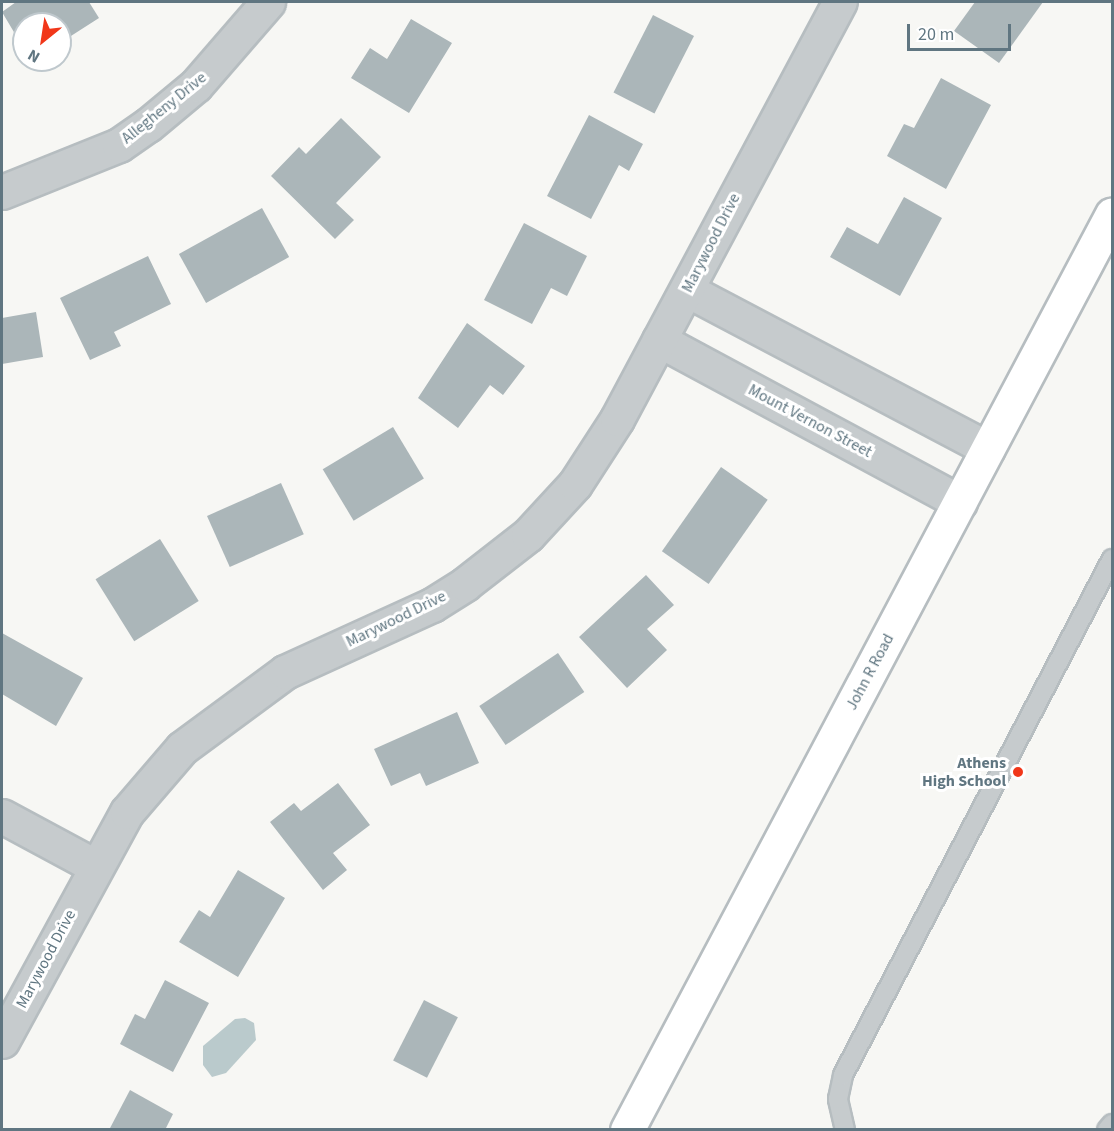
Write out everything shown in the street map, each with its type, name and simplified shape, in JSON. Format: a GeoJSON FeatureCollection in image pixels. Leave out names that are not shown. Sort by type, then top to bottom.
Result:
{"type":"FeatureCollection","features":[{"type":"Feature","properties":{"kind":"main road","name":"John R Road"},"geometry":{"type":"LineString","coordinates":[[627,1130],[988,449],[1108,235]]}},
{"type":"Feature","properties":{"kind":"street","name":"Allegheny Drive"},"geometry":{"type":"LineString","coordinates":[[2,192],[110,149],[148,125],[196,85],[268,2]]}},
{"type":"Feature","properties":{"kind":"street","name":"Marywood Drive"},"geometry":{"type":"LineString","coordinates":[[2,1041],[95,866],[153,779],[212,721],[285,672],[432,605],[528,535],[575,484],[687,290],[840,2]]}},
{"type":"Feature","properties":{"kind":"street"},"geometry":{"type":"LineString","coordinates":[[687,290],[988,449]]}},
{"type":"Feature","properties":{"kind":"street","name":"Mount Vernon Street"},"geometry":{"type":"LineString","coordinates":[[659,340],[960,502]]}},
{"type":"Feature","properties":{"kind":"street"},"geometry":{"type":"LineString","coordinates":[[2,816],[95,866]]}},
{"type":"Feature","properties":{"kind":"lane"},"geometry":{"type":"LineString","coordinates":[[845,1130],[838,1099],[843,1075],[1113,559]]}},
{"type":"Feature","properties":{"kind":"lane"},"geometry":{"type":"LineString","coordinates":[[1107,1130],[1113,1124]]}},
{"type":"Feature","properties":{"kind":"shaded area"},"geometry":{"type":"Polygon","coordinates":[[[245,1018],[254,1023],[256,1040],[226,1073],[212,1077],[203,1065],[203,1046],[235,1019],[245,1018]]]}},
{"type":"Feature","properties":{"kind":"building"},"geometry":{"type":"Polygon","coordinates":[[[16,2],[89,2],[99,18],[72,35],[72,12],[12,12],[12,29],[2,12],[16,2]]]}},
{"type":"Feature","properties":{"kind":"building"},"geometry":{"type":"Polygon","coordinates":[[[975,2],[1043,2],[999,63],[954,31],[975,2]]]}},
{"type":"Feature","properties":{"kind":"building"},"geometry":{"type":"Polygon","coordinates":[[[653,15],[694,36],[654,113],[614,93],[653,15]]]}},
{"type":"Feature","properties":{"kind":"building"},"geometry":{"type":"Polygon","coordinates":[[[411,19],[452,43],[409,113],[351,78],[370,48],[387,59],[411,19]]]}},
{"type":"Feature","properties":{"kind":"building"},"geometry":{"type":"Polygon","coordinates":[[[941,78],[991,105],[946,189],[887,156],[904,124],[914,128],[941,78]]]}},
{"type":"Feature","properties":{"kind":"building"},"geometry":{"type":"Polygon","coordinates":[[[589,115],[643,144],[629,171],[619,165],[591,219],[547,196],[589,115]]]}},
{"type":"Feature","properties":{"kind":"building"},"geometry":{"type":"Polygon","coordinates":[[[341,118],[381,157],[336,203],[354,220],[335,239],[271,176],[299,147],[306,154],[341,118]]]}},
{"type":"Feature","properties":{"kind":"building"},"geometry":{"type":"Polygon","coordinates":[[[904,197],[942,218],[900,296],[830,257],[847,227],[878,244],[904,197]]]}},
{"type":"Feature","properties":{"kind":"building"},"geometry":{"type":"Polygon","coordinates":[[[262,208],[289,257],[206,303],[179,254],[262,208]]]}},
{"type":"Feature","properties":{"kind":"building"},"geometry":{"type":"Polygon","coordinates":[[[524,223],[587,256],[567,296],[551,288],[532,324],[484,300],[524,223]]]}},
{"type":"Feature","properties":{"kind":"building"},"geometry":{"type":"Polygon","coordinates":[[[148,256],[171,304],[114,332],[121,346],[90,360],[60,298],[148,256]]]}},
{"type":"Feature","properties":{"kind":"building"},"geometry":{"type":"Polygon","coordinates":[[[36,312],[43,357],[2,364],[2,318],[36,312]]]}},
{"type":"Feature","properties":{"kind":"building"},"geometry":{"type":"Polygon","coordinates":[[[467,323],[525,366],[503,395],[490,385],[458,428],[418,398],[467,323]]]}},
{"type":"Feature","properties":{"kind":"building"},"geometry":{"type":"Polygon","coordinates":[[[393,427],[424,478],[354,521],[323,469],[393,427]]]}},
{"type":"Feature","properties":{"kind":"building"},"geometry":{"type":"Polygon","coordinates":[[[721,467],[768,500],[709,584],[662,551],[721,467]]]}},
{"type":"Feature","properties":{"kind":"building"},"geometry":{"type":"Polygon","coordinates":[[[281,483],[304,534],[230,567],[207,516],[281,483]]]}},
{"type":"Feature","properties":{"kind":"building"},"geometry":{"type":"Polygon","coordinates":[[[160,539],[199,601],[134,641],[96,579],[160,539]]]}},
{"type":"Feature","properties":{"kind":"building"},"geometry":{"type":"Polygon","coordinates":[[[646,575],[674,605],[647,629],[667,650],[627,688],[579,637],[646,575]]]}},
{"type":"Feature","properties":{"kind":"building"},"geometry":{"type":"Polygon","coordinates":[[[2,633],[83,678],[56,726],[2,694],[2,633]]]}},
{"type":"Feature","properties":{"kind":"building"},"geometry":{"type":"Polygon","coordinates":[[[558,653],[584,692],[506,745],[479,706],[558,653]]]}},
{"type":"Feature","properties":{"kind":"building"},"geometry":{"type":"Polygon","coordinates":[[[457,712],[479,763],[426,786],[420,773],[391,786],[374,749],[457,712]]]}},
{"type":"Feature","properties":{"kind":"building"},"geometry":{"type":"Polygon","coordinates":[[[338,783],[370,825],[333,853],[347,870],[323,890],[270,822],[294,803],[301,811],[338,783]]]}},
{"type":"Feature","properties":{"kind":"building"},"geometry":{"type":"Polygon","coordinates":[[[238,870],[285,898],[238,977],[179,942],[199,910],[210,917],[238,870]]]}},
{"type":"Feature","properties":{"kind":"building"},"geometry":{"type":"Polygon","coordinates":[[[165,980],[209,1003],[173,1072],[120,1044],[135,1014],[145,1019],[165,980]]]}},
{"type":"Feature","properties":{"kind":"building"},"geometry":{"type":"Polygon","coordinates":[[[424,1000],[458,1017],[427,1078],[393,1061],[424,1000]]]}},
{"type":"Feature","properties":{"kind":"building"},"geometry":{"type":"Polygon","coordinates":[[[130,1090],[173,1114],[165,1130],[109,1130],[130,1090]]]}},
{"type":"Feature","properties":{"kind":"place","name":"Athens High School"},"geometry":{"type":"Point","coordinates":[1018,772]}}]}
